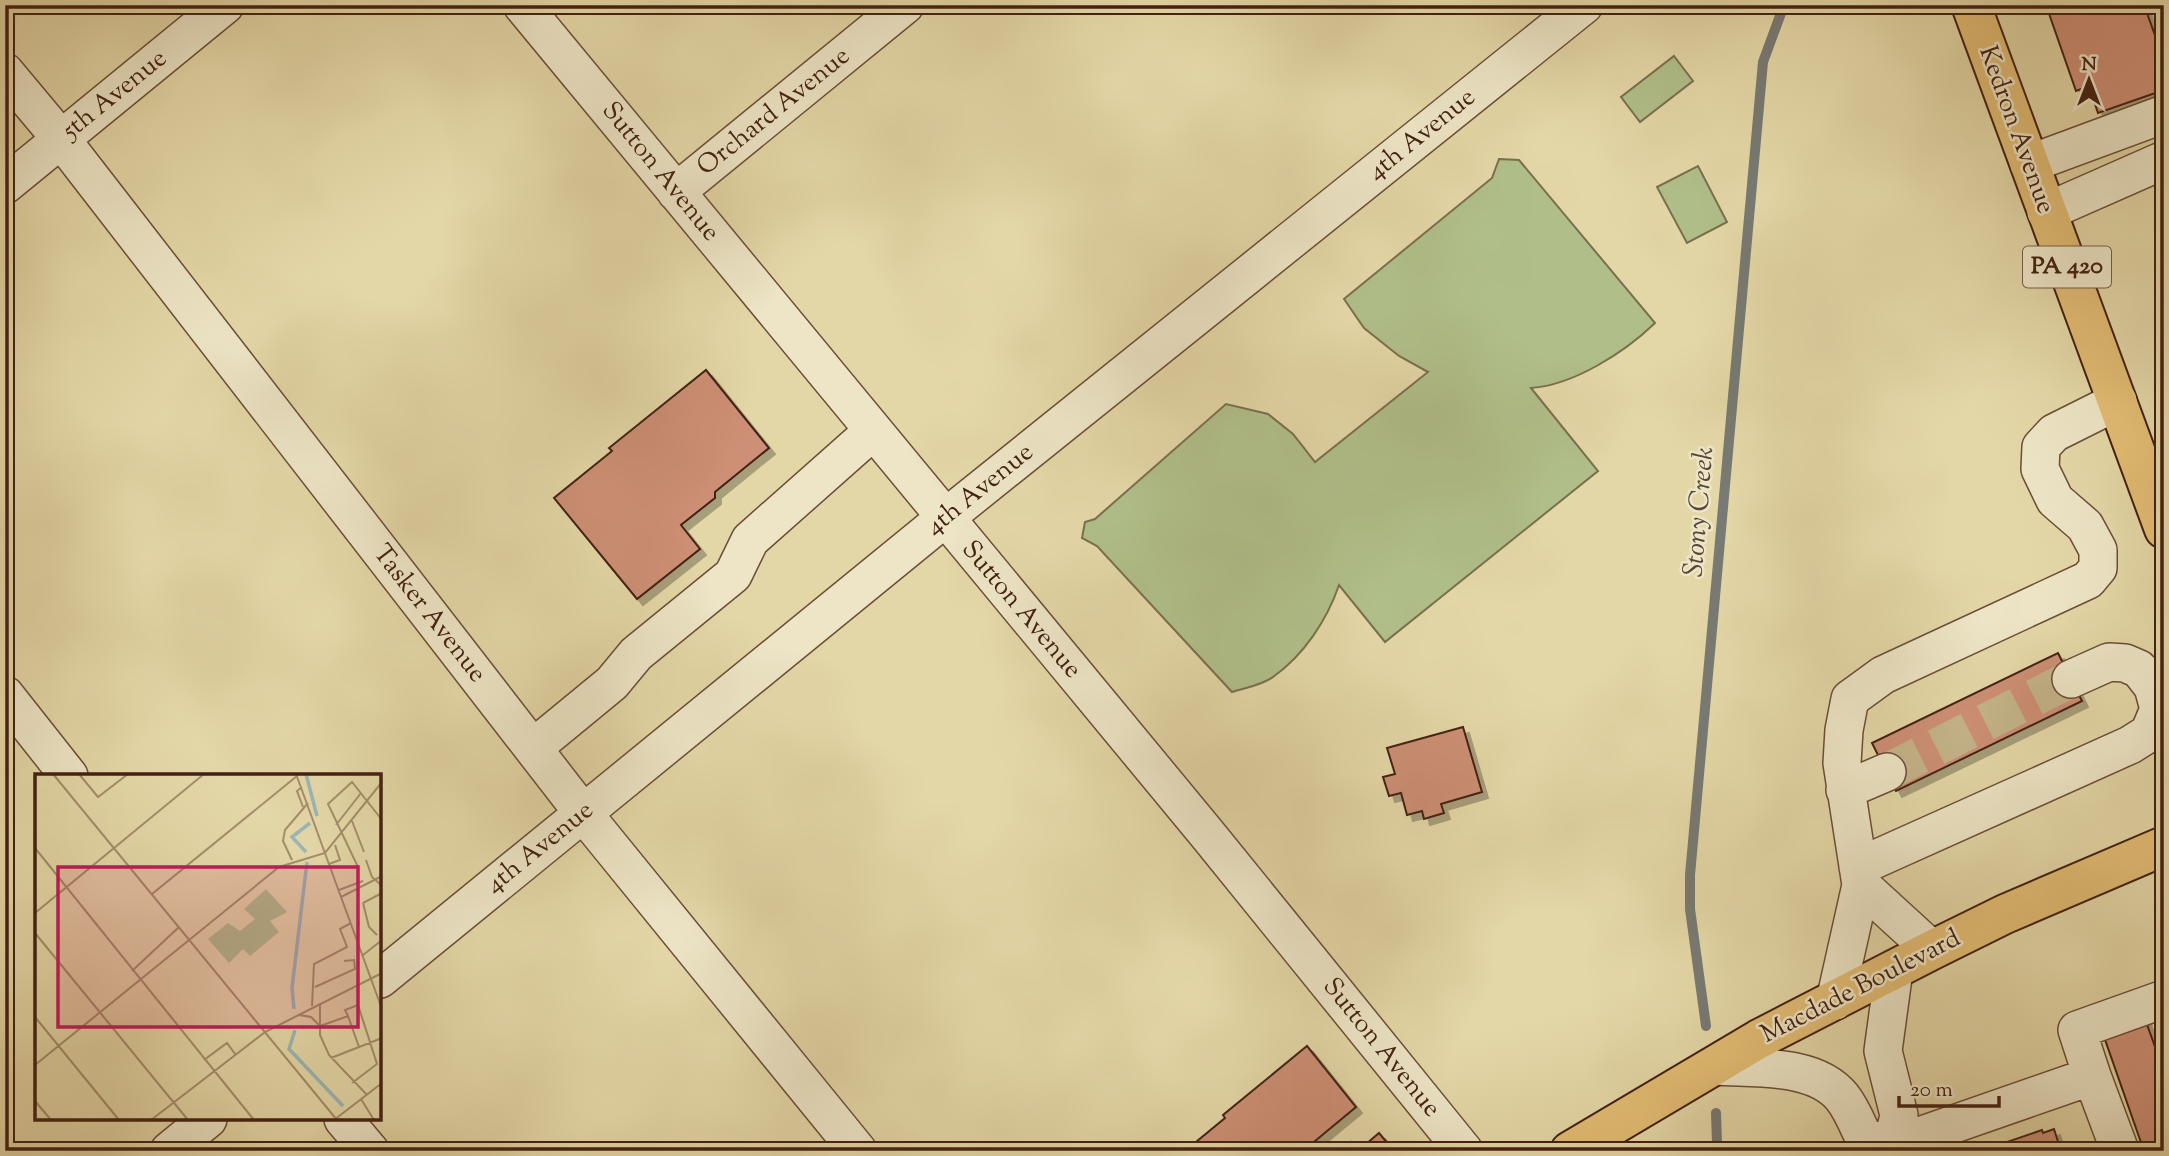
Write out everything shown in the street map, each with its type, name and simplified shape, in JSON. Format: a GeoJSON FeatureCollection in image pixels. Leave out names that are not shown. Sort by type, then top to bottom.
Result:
{"type":"FeatureCollection","features":[{"type":"Feature","properties":{"kind":"main road","name":"Kedron Avenue"},"geometry":{"type":"LineString","coordinates":[[1971,5],[2164,529]]}},
{"type":"Feature","properties":{"kind":"main road","name":"Macdade Boulevard"},"geometry":{"type":"LineString","coordinates":[[1570,1151],[1759,1039],[1932,950],[2005,914],[2164,846]]}},
{"type":"Feature","properties":{"kind":"street","name":"5th Avenue"},"geometry":{"type":"LineString","coordinates":[[5,185],[225,5]]}},
{"type":"Feature","properties":{"kind":"street","name":"Sutton Avenue"},"geometry":{"type":"LineString","coordinates":[[522,5],[1208,835],[1464,1151]]}},
{"type":"Feature","properties":{"kind":"street","name":"Orchard Avenue"},"geometry":{"type":"LineString","coordinates":[[676,191],[905,5]]}},
{"type":"Feature","properties":{"kind":"street","name":"4th Avenue"},"geometry":{"type":"LineString","coordinates":[[382,977],[944,518],[1584,5]]}},
{"type":"Feature","properties":{"kind":"street","name":"Tasker Avenue"},"geometry":{"type":"LineString","coordinates":[[5,72],[61,139],[583,813],[858,1151]]}},
{"type":"Feature","properties":{"kind":"street"},"geometry":{"type":"LineString","coordinates":[[2029,164],[2164,114]]}},
{"type":"Feature","properties":{"kind":"street"},"geometry":{"type":"LineString","coordinates":[[2046,212],[2164,160]]}},
{"type":"Feature","properties":{"kind":"street"},"geometry":{"type":"LineString","coordinates":[[1835,1001],[1860,876],[1842,764],[1844,730],[1850,699],[1883,676],[2088,580],[2098,568],[2098,550],[2085,526],[2055,499],[2040,469],[2041,447],[2054,433],[2118,401]]}},
{"type":"Feature","properties":{"kind":"street"},"geometry":{"type":"LineString","coordinates":[[533,748],[612,683],[636,654],[733,575],[750,540],[873,431]]}},
{"type":"Feature","properties":{"kind":"street"},"geometry":{"type":"LineString","coordinates":[[1860,876],[2130,745],[2149,733],[2159,709],[2153,687],[2139,669],[2126,663],[2109,662],[2071,679]]}},
{"type":"Feature","properties":{"kind":"street"},"geometry":{"type":"LineString","coordinates":[[5,695],[67,774]]}},
{"type":"Feature","properties":{"kind":"street"},"geometry":{"type":"LineString","coordinates":[[1845,790],[1886,772]]}},
{"type":"Feature","properties":{"kind":"street"},"geometry":{"type":"LineString","coordinates":[[1860,876],[1932,950]]}},
{"type":"Feature","properties":{"kind":"street"},"geometry":{"type":"LineString","coordinates":[[1891,1148],[1899,1115],[1883,1051],[1894,970]]}},
{"type":"Feature","properties":{"kind":"street"},"geometry":{"type":"LineString","coordinates":[[2120,1151],[2077,1030],[2164,999]]}},
{"type":"Feature","properties":{"kind":"street"},"geometry":{"type":"LineString","coordinates":[[1714,1066],[1798,1072],[1826,1082],[1843,1099],[1863,1136],[1891,1148],[2092,1076]]}},
{"type":"Feature","properties":{"kind":"street"},"geometry":{"type":"LineString","coordinates":[[169,1151],[206,1121]]}},
{"type":"Feature","properties":{"kind":"street"},"geometry":{"type":"LineString","coordinates":[[345,1121],[370,1151]]}},
{"type":"Feature","properties":{"kind":"green space"},"geometry":{"type":"Polygon","coordinates":[[[1674,56],[1693,81],[1640,122],[1621,97],[1674,56]]]}},
{"type":"Feature","properties":{"kind":"green space"},"geometry":{"type":"Polygon","coordinates":[[[1499,159],[1519,160],[1655,323],[1614,356],[1581,374],[1547,386],[1531,388],[1598,471],[1385,642],[1339,585],[1321,624],[1295,658],[1269,680],[1232,692],[1097,546],[1082,538],[1085,522],[1095,519],[1226,404],[1268,414],[1293,434],[1315,462],[1428,372],[1399,356],[1364,328],[1344,299],[1492,178],[1499,159]]]}},
{"type":"Feature","properties":{"kind":"green space"},"geometry":{"type":"Polygon","coordinates":[[[1698,166],[1727,222],[1687,243],[1657,187],[1698,166]]]}},
{"type":"Feature","properties":{"kind":"building"},"geometry":{"type":"Polygon","coordinates":[[[2046,5],[2144,5],[2164,60],[2164,90],[2098,113],[2089,86],[2076,91],[2046,5]]]}},
{"type":"Feature","properties":{"kind":"building"},"geometry":{"type":"Polygon","coordinates":[[[706,370],[769,448],[715,492],[715,498],[681,525],[700,549],[637,599],[554,498],[612,451],[609,448],[706,370]]]}},
{"type":"Feature","properties":{"kind":"building"},"geometry":{"type":"Polygon","coordinates":[[[2058,653],[2082,701],[1896,791],[1872,743],[2058,653]]]}},
{"type":"Feature","properties":{"kind":"building"},"geometry":{"type":"Polygon","coordinates":[[[1463,727],[1482,792],[1441,804],[1444,813],[1424,819],[1422,811],[1407,815],[1401,793],[1389,796],[1383,777],[1395,774],[1387,748],[1463,727]]]}},
{"type":"Feature","properties":{"kind":"building"},"geometry":{"type":"Polygon","coordinates":[[[2144,1016],[2164,1072],[2164,1151],[2144,1151],[2102,1031],[2144,1016]]]}},
{"type":"Feature","properties":{"kind":"building"},"geometry":{"type":"Polygon","coordinates":[[[1307,1046],[1356,1107],[1303,1151],[1185,1151],[1225,1118],[1223,1115],[1307,1046]]]}},
{"type":"Feature","properties":{"kind":"building"},"geometry":{"type":"Polygon","coordinates":[[[2054,1129],[2061,1151],[1981,1151],[2042,1130],[2043,1133],[2054,1129]]]}},
{"type":"Feature","properties":{"kind":"building"},"geometry":{"type":"Polygon","coordinates":[[[1379,1133],[1394,1151],[1358,1151],[1379,1133]]]}},
{"type":"Feature","properties":{"kind":"building"},"geometry":{"type":"Polygon","coordinates":[[[1351,1142],[1358,1151],[1340,1151],[1351,1142]]]}},
{"type":"Feature","properties":{"kind":"waterway","name":"Stony Creek"},"geometry":{"type":"LineString","coordinates":[[1706,1026],[1690,909],[1690,875],[1763,62],[1784,5]]}},
{"type":"Feature","properties":{"kind":"waterway","name":"Stony Creek"},"geometry":{"type":"LineString","coordinates":[[1716,1113],[1717,1144]]}},
{"type":"Feature","properties":{"kind":"tunnel"},"geometry":{"type":"LineString","coordinates":[[1887,772],[2071,679]]}}]}
